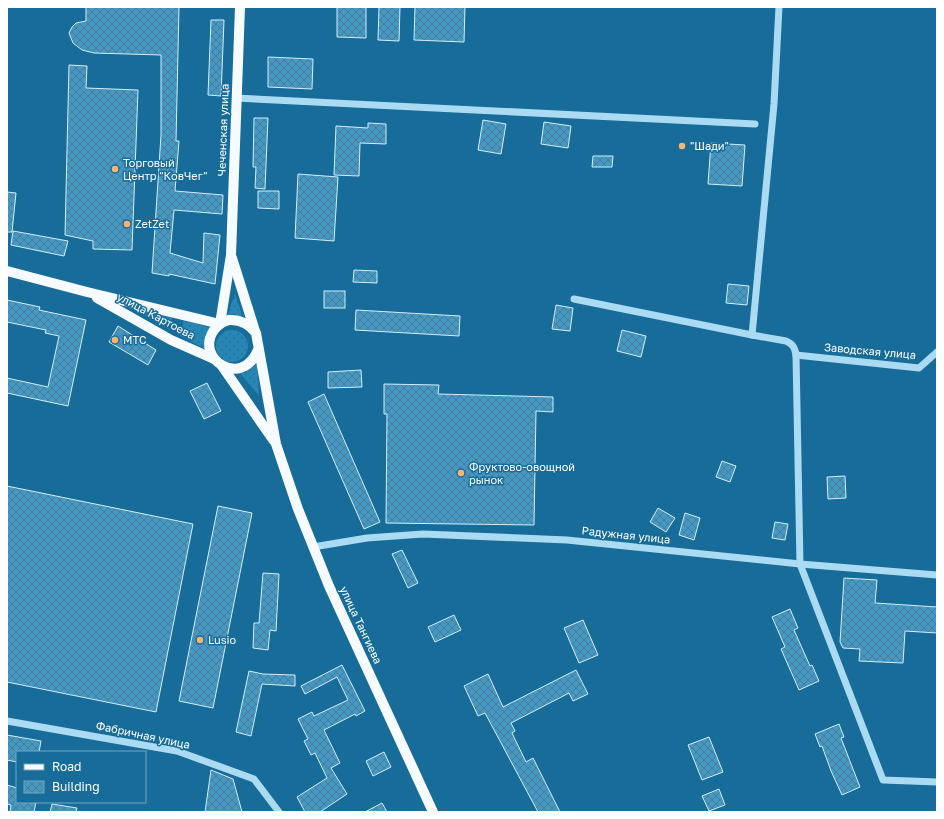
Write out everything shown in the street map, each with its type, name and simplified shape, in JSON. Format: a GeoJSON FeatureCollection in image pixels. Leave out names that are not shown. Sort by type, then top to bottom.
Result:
{"type":"FeatureCollection","features":[{"type":"Feature","properties":{"kind":"main road","name":"Чеченская улица"},"geometry":{"type":"LineString","coordinates":[[220,324],[231,255],[240,7]]}},
{"type":"Feature","properties":{"kind":"main road","name":"Чеченская улица"},"geometry":{"type":"LineString","coordinates":[[231,255],[256,333]]}},
{"type":"Feature","properties":{"kind":"main road","name":"улица Картоева"},"geometry":{"type":"LineString","coordinates":[[7,271],[220,324]]}},
{"type":"Feature","properties":{"kind":"main road","name":"улица Картоева"},"geometry":{"type":"LineString","coordinates":[[87,292],[168,339],[218,362]]}},
{"type":"Feature","properties":{"kind":"main road"},"geometry":{"type":"LineString","coordinates":[[228,320],[244,322],[251,326],[256,333],[276,444],[211,353],[210,340],[215,328],[228,320]]}},
{"type":"Feature","properties":{"kind":"main road"},"geometry":{"type":"LineString","coordinates":[[218,362],[229,369],[244,367],[255,357],[258,350]]}},
{"type":"Feature","properties":{"kind":"main road","name":"улица Тангиева"},"geometry":{"type":"LineString","coordinates":[[276,444],[313,547],[329,586],[433,812]]}},
{"type":"Feature","properties":{"kind":"street"},"geometry":{"type":"LineString","coordinates":[[752,335],[774,104],[780,7]]}},
{"type":"Feature","properties":{"kind":"street"},"geometry":{"type":"LineString","coordinates":[[236,98],[755,124]]}},
{"type":"Feature","properties":{"kind":"street"},"geometry":{"type":"LineString","coordinates":[[574,299],[791,343],[795,349],[796,356],[800,564],[883,780],[937,782]]}},
{"type":"Feature","properties":{"kind":"street","name":"Заводская улица"},"geometry":{"type":"LineString","coordinates":[[796,356],[919,368],[937,352]]}},
{"type":"Feature","properties":{"kind":"street","name":"Радужная улица"},"geometry":{"type":"LineString","coordinates":[[313,547],[367,538],[423,534],[567,540],[800,564],[937,575]]}},
{"type":"Feature","properties":{"kind":"street","name":"Фабричная улица"},"geometry":{"type":"LineString","coordinates":[[7,721],[177,751],[254,779],[279,812]]}},
{"type":"Feature","properties":{"kind":"shaded area"},"geometry":{"type":"Polygon","coordinates":[[[235,293],[243,318],[227,317],[235,293]]]}},
{"type":"Feature","properties":{"kind":"shaded area"},"geometry":{"type":"Polygon","coordinates":[[[123,304],[172,318],[169,329],[123,304]]]}},
{"type":"Feature","properties":{"kind":"shaded area"},"geometry":{"type":"Polygon","coordinates":[[[184,320],[211,328],[206,338],[205,349],[177,334],[182,327],[184,320]]]}},
{"type":"Feature","properties":{"kind":"shaded area"},"geometry":{"type":"Polygon","coordinates":[[[229,330],[235,330],[244,334],[248,346],[244,358],[235,362],[229,362],[220,358],[216,349],[216,343],[220,334],[229,330]]]}},
{"type":"Feature","properties":{"kind":"shaded area"},"geometry":{"type":"Polygon","coordinates":[[[257,364],[259,396],[239,372],[245,373],[257,364]]]}},
{"type":"Feature","properties":{"kind":"building"},"geometry":{"type":"Polygon","coordinates":[[[86,7],[179,7],[176,141],[179,141],[175,191],[223,195],[222,214],[174,210],[170,253],[203,263],[204,233],[220,235],[215,284],[169,274],[169,276],[152,273],[161,135],[161,55],[94,53],[82,50],[73,43],[69,33],[76,23],[86,21],[86,7]]]}},
{"type":"Feature","properties":{"kind":"building"},"geometry":{"type":"Polygon","coordinates":[[[337,7],[366,7],[366,38],[337,37],[337,7]]]}},
{"type":"Feature","properties":{"kind":"building"},"geometry":{"type":"Polygon","coordinates":[[[379,7],[400,7],[399,41],[378,40],[379,7]]]}},
{"type":"Feature","properties":{"kind":"building"},"geometry":{"type":"Polygon","coordinates":[[[415,7],[465,7],[464,42],[414,40],[415,7]]]}},
{"type":"Feature","properties":{"kind":"building"},"geometry":{"type":"Polygon","coordinates":[[[211,20],[224,20],[221,96],[208,95],[211,20]]]}},
{"type":"Feature","properties":{"kind":"building"},"geometry":{"type":"Polygon","coordinates":[[[268,57],[313,59],[312,89],[268,87],[268,57]]]}},
{"type":"Feature","properties":{"kind":"building"},"geometry":{"type":"Polygon","coordinates":[[[69,65],[87,66],[86,88],[138,90],[132,250],[93,249],[93,241],[65,235],[69,65]]]}},
{"type":"Feature","properties":{"kind":"building"},"geometry":{"type":"Polygon","coordinates":[[[254,118],[268,118],[265,189],[255,188],[256,167],[253,167],[254,118]]]}},
{"type":"Feature","properties":{"kind":"building"},"geometry":{"type":"Polygon","coordinates":[[[483,120],[506,124],[501,154],[478,150],[483,120]]]}},
{"type":"Feature","properties":{"kind":"building"},"geometry":{"type":"Polygon","coordinates":[[[544,122],[571,126],[568,148],[541,144],[544,122]]]}},
{"type":"Feature","properties":{"kind":"building"},"geometry":{"type":"Polygon","coordinates":[[[368,123],[386,124],[386,144],[360,143],[359,176],[334,175],[336,126],[368,128],[368,123]]]}},
{"type":"Feature","properties":{"kind":"building"},"geometry":{"type":"Polygon","coordinates":[[[711,143],[745,145],[742,186],[708,184],[711,143]]]}},
{"type":"Feature","properties":{"kind":"building"},"geometry":{"type":"Polygon","coordinates":[[[593,156],[613,156],[612,167],[592,167],[593,156]]]}},
{"type":"Feature","properties":{"kind":"building"},"geometry":{"type":"Polygon","coordinates":[[[298,174],[338,177],[334,241],[295,238],[298,174]]]}},
{"type":"Feature","properties":{"kind":"building"},"geometry":{"type":"Polygon","coordinates":[[[258,191],[279,191],[279,209],[258,208],[258,191]]]}},
{"type":"Feature","properties":{"kind":"building"},"geometry":{"type":"Polygon","coordinates":[[[7,192],[16,193],[12,232],[7,232],[7,192]]]}},
{"type":"Feature","properties":{"kind":"building"},"geometry":{"type":"Polygon","coordinates":[[[13,231],[68,241],[64,256],[11,245],[13,231]]]}},
{"type":"Feature","properties":{"kind":"building"},"geometry":{"type":"Polygon","coordinates":[[[354,270],[377,271],[377,283],[353,282],[354,270]]]}},
{"type":"Feature","properties":{"kind":"building"},"geometry":{"type":"Polygon","coordinates":[[[728,284],[749,286],[747,305],[726,303],[728,284]]]}},
{"type":"Feature","properties":{"kind":"building"},"geometry":{"type":"Polygon","coordinates":[[[324,291],[345,291],[345,308],[324,308],[324,291]]]}},
{"type":"Feature","properties":{"kind":"building"},"geometry":{"type":"Polygon","coordinates":[[[7,300],[40,307],[39,310],[86,320],[68,406],[7,393],[7,378],[48,387],[59,336],[45,333],[46,330],[7,322],[7,300]]]}},
{"type":"Feature","properties":{"kind":"building"},"geometry":{"type":"Polygon","coordinates":[[[556,305],[573,308],[570,331],[552,329],[556,305]]]}},
{"type":"Feature","properties":{"kind":"building"},"geometry":{"type":"Polygon","coordinates":[[[356,310],[460,316],[459,336],[355,330],[356,310]]]}},
{"type":"Feature","properties":{"kind":"building"},"geometry":{"type":"Polygon","coordinates":[[[118,326],[156,350],[148,365],[109,342],[118,326]]]}},
{"type":"Feature","properties":{"kind":"building"},"geometry":{"type":"Polygon","coordinates":[[[622,330],[646,336],[641,357],[617,351],[622,330]]]}},
{"type":"Feature","properties":{"kind":"building"},"geometry":{"type":"Polygon","coordinates":[[[361,370],[362,387],[328,388],[328,372],[361,370]]]}},
{"type":"Feature","properties":{"kind":"building"},"geometry":{"type":"Polygon","coordinates":[[[207,383],[221,411],[204,419],[190,391],[207,383]]]}},
{"type":"Feature","properties":{"kind":"building","name":"Фруктово-овощной рынок"},"geometry":{"type":"Polygon","coordinates":[[[384,384],[439,385],[438,394],[553,397],[553,412],[536,411],[534,525],[386,523],[387,414],[384,414],[384,384]]]}},
{"type":"Feature","properties":{"kind":"building"},"geometry":{"type":"Polygon","coordinates":[[[324,394],[380,522],[364,529],[308,402],[324,394]]]}},
{"type":"Feature","properties":{"kind":"building"},"geometry":{"type":"Polygon","coordinates":[[[722,461],[736,466],[730,482],[716,477],[722,461]]]}},
{"type":"Feature","properties":{"kind":"building"},"geometry":{"type":"Polygon","coordinates":[[[845,476],[846,498],[828,499],[827,477],[845,476]]]}},
{"type":"Feature","properties":{"kind":"building"},"geometry":{"type":"Polygon","coordinates":[[[7,486],[193,524],[156,712],[7,682],[7,486]]]}},
{"type":"Feature","properties":{"kind":"building"},"geometry":{"type":"Polygon","coordinates":[[[218,506],[252,513],[213,708],[179,701],[218,506]]]}},
{"type":"Feature","properties":{"kind":"building"},"geometry":{"type":"Polygon","coordinates":[[[658,508],[675,518],[666,532],[650,522],[658,508]]]}},
{"type":"Feature","properties":{"kind":"building"},"geometry":{"type":"Polygon","coordinates":[[[685,513],[700,518],[694,540],[679,535],[685,513]]]}},
{"type":"Feature","properties":{"kind":"building"},"geometry":{"type":"Polygon","coordinates":[[[775,522],[788,524],[785,540],[772,538],[775,522]]]}},
{"type":"Feature","properties":{"kind":"building"},"geometry":{"type":"Polygon","coordinates":[[[402,550],[418,583],[408,588],[392,554],[402,550]]]}},
{"type":"Feature","properties":{"kind":"building"},"geometry":{"type":"Polygon","coordinates":[[[263,573],[279,574],[276,631],[270,630],[268,650],[253,648],[254,623],[259,623],[263,573]]]}},
{"type":"Feature","properties":{"kind":"building"},"geometry":{"type":"Polygon","coordinates":[[[844,578],[877,580],[875,603],[937,607],[937,633],[905,631],[903,663],[859,661],[860,649],[843,648],[840,642],[844,578]]]}},
{"type":"Feature","properties":{"kind":"building"},"geometry":{"type":"Polygon","coordinates":[[[790,609],[798,628],[794,630],[810,666],[812,665],[819,681],[799,690],[781,649],[785,647],[772,617],[790,609]]]}},
{"type":"Feature","properties":{"kind":"building"},"geometry":{"type":"Polygon","coordinates":[[[454,615],[461,630],[435,642],[428,627],[454,615]]]}},
{"type":"Feature","properties":{"kind":"building"},"geometry":{"type":"Polygon","coordinates":[[[583,620],[598,655],[579,663],[564,628],[583,620]]]}},
{"type":"Feature","properties":{"kind":"building"},"geometry":{"type":"Polygon","coordinates":[[[342,665],[365,711],[356,716],[355,714],[324,730],[340,763],[331,768],[347,794],[320,812],[305,812],[297,797],[327,778],[315,753],[311,755],[304,741],[308,739],[298,719],[312,712],[314,716],[348,700],[337,677],[305,694],[301,686],[342,665]]]}},
{"type":"Feature","properties":{"kind":"building"},"geometry":{"type":"Polygon","coordinates":[[[576,670],[588,694],[573,701],[569,693],[511,723],[515,731],[512,733],[526,762],[533,758],[560,812],[538,812],[485,713],[478,716],[464,686],[488,674],[503,707],[576,670]]]}},
{"type":"Feature","properties":{"kind":"building"},"geometry":{"type":"Polygon","coordinates":[[[249,671],[263,674],[295,675],[295,686],[262,684],[251,736],[236,732],[249,671]]]}},
{"type":"Feature","properties":{"kind":"building"},"geometry":{"type":"Polygon","coordinates":[[[839,724],[844,737],[841,738],[860,787],[842,795],[822,746],[820,747],[815,734],[839,724]]]}},
{"type":"Feature","properties":{"kind":"building"},"geometry":{"type":"Polygon","coordinates":[[[7,735],[41,741],[39,751],[16,751],[16,762],[7,760],[7,735]]]}},
{"type":"Feature","properties":{"kind":"building"},"geometry":{"type":"Polygon","coordinates":[[[709,737],[723,772],[702,780],[688,745],[709,737]]]}},
{"type":"Feature","properties":{"kind":"building"},"geometry":{"type":"Polygon","coordinates":[[[384,752],[391,767],[373,776],[366,761],[384,752]]]}},
{"type":"Feature","properties":{"kind":"building"},"geometry":{"type":"Polygon","coordinates":[[[211,770],[233,779],[242,812],[205,812],[211,770]]]}},
{"type":"Feature","properties":{"kind":"building"},"geometry":{"type":"Polygon","coordinates":[[[7,785],[16,788],[16,803],[36,803],[34,812],[10,812],[11,805],[7,804],[7,785]]]}},
{"type":"Feature","properties":{"kind":"building"},"geometry":{"type":"Polygon","coordinates":[[[719,789],[725,805],[709,811],[702,796],[719,789]]]}},
{"type":"Feature","properties":{"kind":"building"},"geometry":{"type":"Polygon","coordinates":[[[382,803],[387,812],[365,812],[382,803]]]}},
{"type":"Feature","properties":{"kind":"building"},"geometry":{"type":"Polygon","coordinates":[[[52,804],[77,808],[76,812],[50,812],[52,804]]]}},
{"type":"Feature","properties":{"kind":"place","name":"\"Шади\""},"geometry":{"type":"Point","coordinates":[682,146]}},
{"type":"Feature","properties":{"kind":"place","name":"Торговый Центр \"КовЧег\""},"geometry":{"type":"Point","coordinates":[115,169]}},
{"type":"Feature","properties":{"kind":"place","name":"ZetZet"},"geometry":{"type":"Point","coordinates":[127,224]}},
{"type":"Feature","properties":{"kind":"place","name":"МТС"},"geometry":{"type":"Point","coordinates":[115,340]}},
{"type":"Feature","properties":{"kind":"place","name":"Фруктово-овощной рынок"},"geometry":{"type":"Point","coordinates":[461,473]}},
{"type":"Feature","properties":{"kind":"place","name":"Lusio"},"geometry":{"type":"Point","coordinates":[200,640]}}]}
